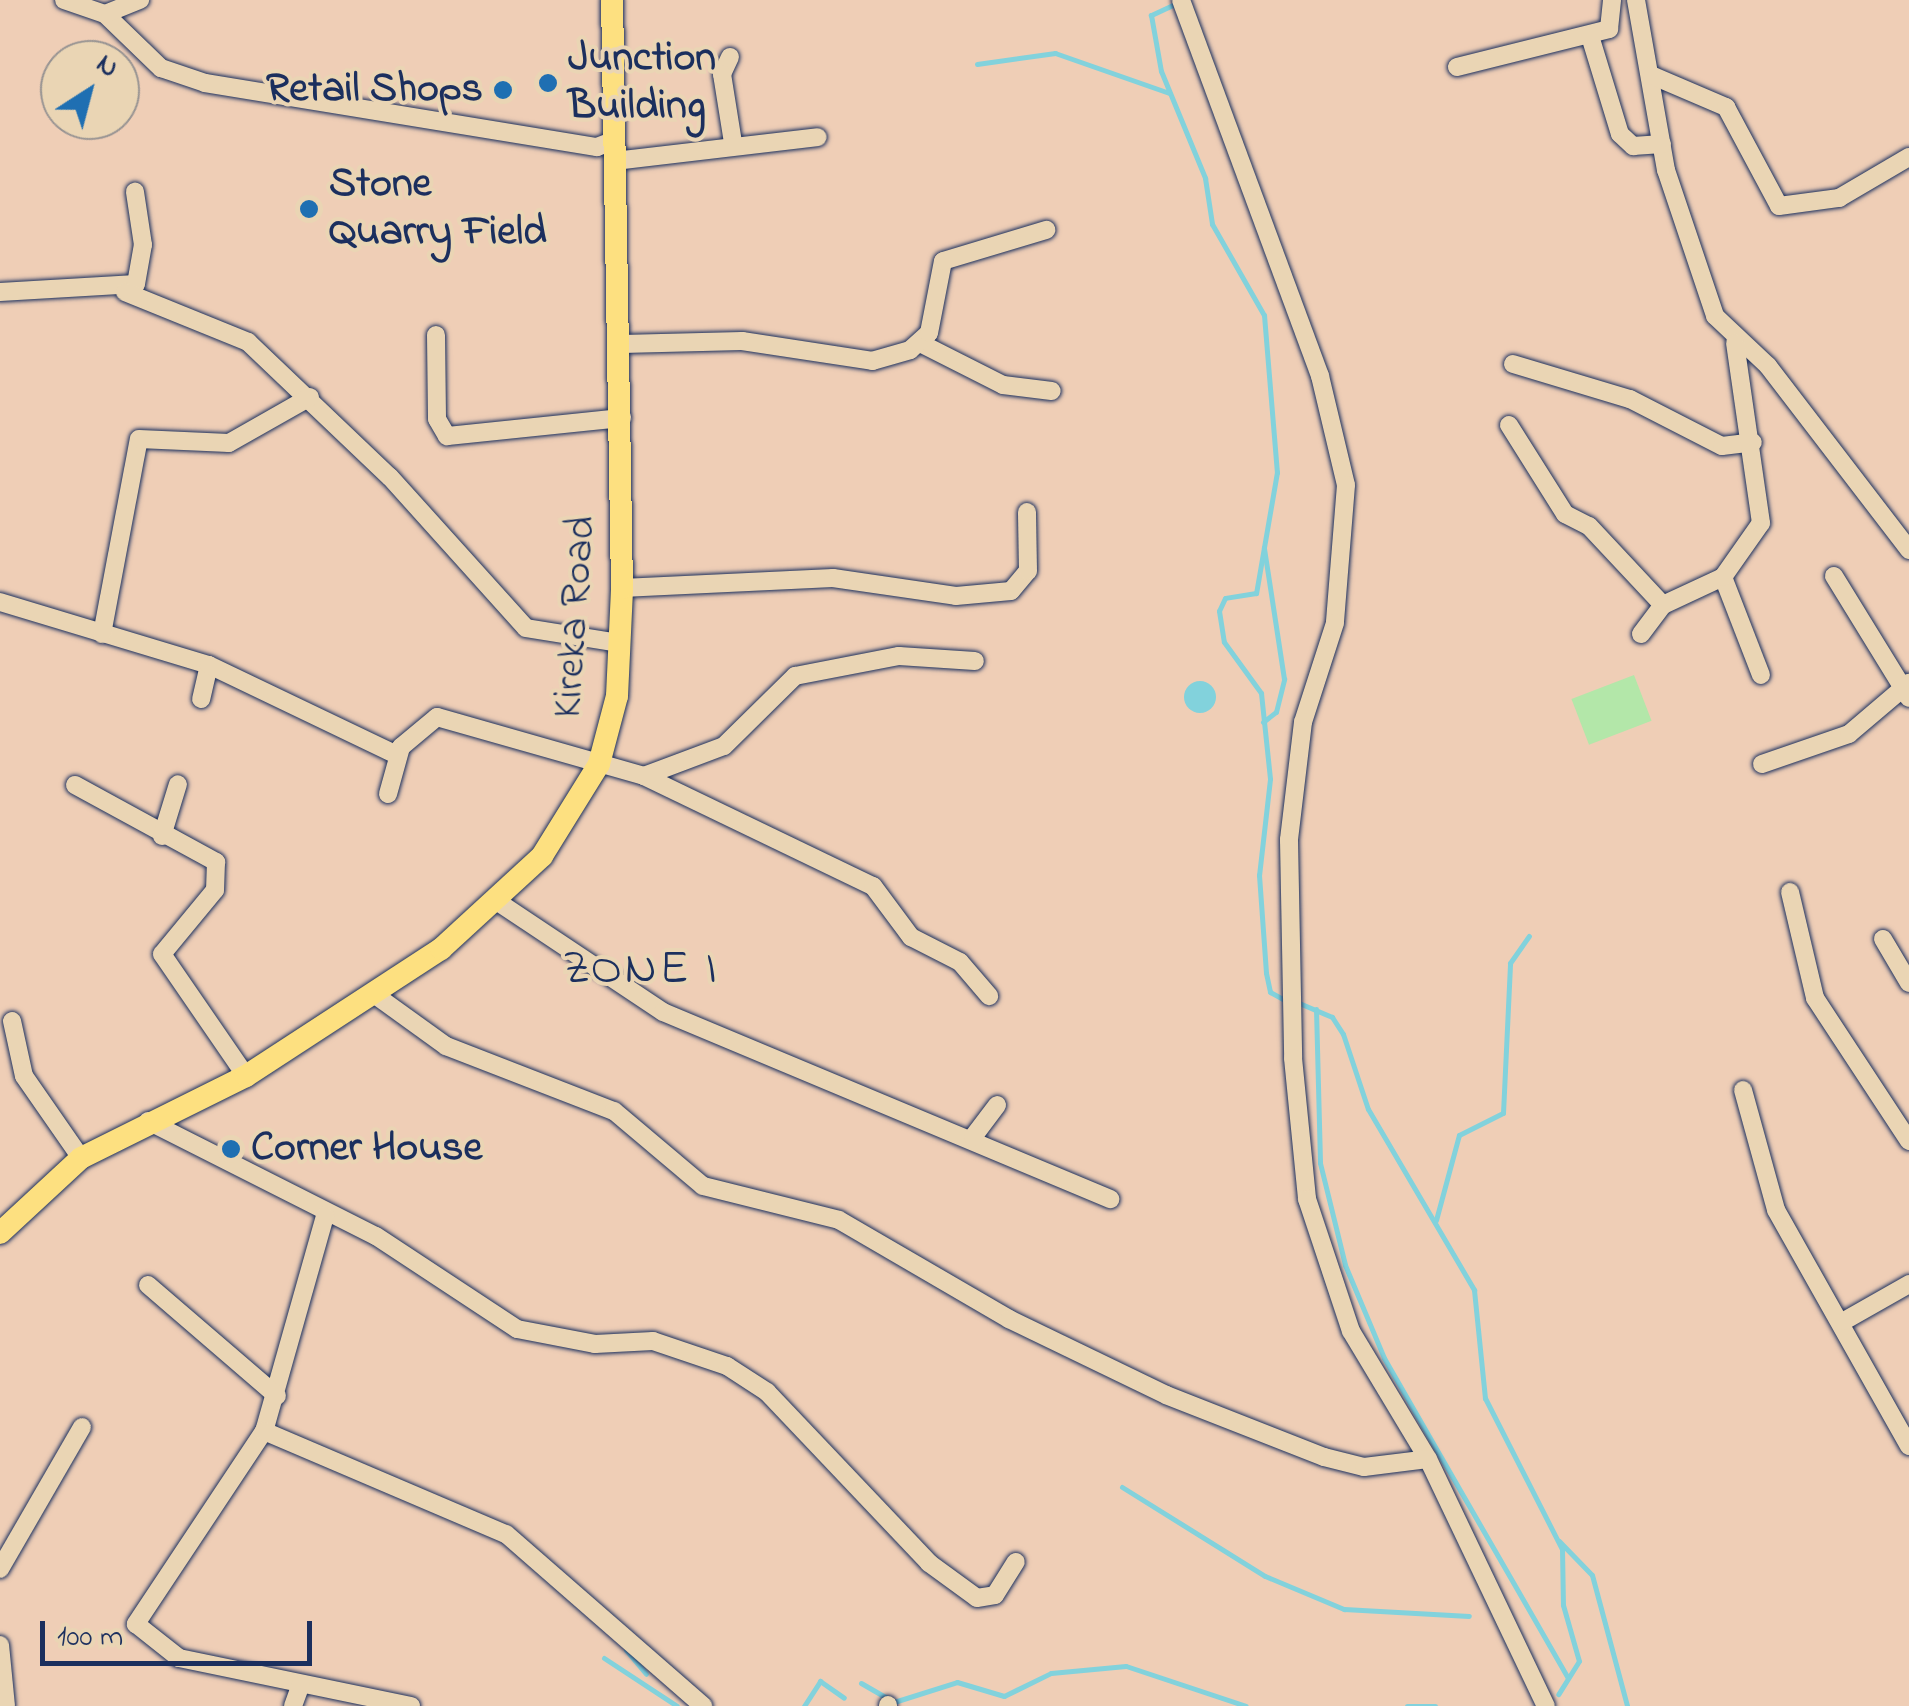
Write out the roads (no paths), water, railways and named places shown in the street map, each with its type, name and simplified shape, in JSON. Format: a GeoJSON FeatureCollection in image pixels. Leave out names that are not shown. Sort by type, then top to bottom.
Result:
{"type":"FeatureCollection","features":[{"type":"Feature","properties":{"kind":"main road","name":"Kireka Road"},"geometry":{"type":"LineString","coordinates":[[0,1233],[81,1158],[148,1121],[246,1076],[378,997],[498,902],[542,856],[599,764],[619,644],[622,588],[622,344],[612,0]]}},
{"type":"Feature","properties":{"kind":"street"},"geometry":{"type":"LineString","coordinates":[[64,0],[105,14],[161,68],[205,83],[615,150],[732,143],[780,147],[818,137]]}},
{"type":"Feature","properties":{"kind":"street"},"geometry":{"type":"LineString","coordinates":[[105,14],[140,0]]}},
{"type":"Feature","properties":{"kind":"street"},"geometry":{"type":"LineString","coordinates":[[1457,67],[1590,36],[1614,24],[1612,0]]}},
{"type":"Feature","properties":{"kind":"street"},"geometry":{"type":"LineString","coordinates":[[1636,0],[1662,144],[1709,303],[1735,343],[1768,366],[1909,550]]}},
{"type":"Feature","properties":{"kind":"street"},"geometry":{"type":"LineString","coordinates":[[1182,5],[1320,376],[1346,485],[1335,623],[1296,763],[1294,1012],[1307,1199],[1352,1331],[1428,1458],[1546,1706]]}},
{"type":"Feature","properties":{"kind":"street"},"geometry":{"type":"LineString","coordinates":[[1590,36],[1620,134],[1633,146],[1662,144]]}},
{"type":"Feature","properties":{"kind":"street"},"geometry":{"type":"LineString","coordinates":[[730,57],[722,74],[732,143]]}},
{"type":"Feature","properties":{"kind":"street"},"geometry":{"type":"LineString","coordinates":[[1650,75],[1726,107],[1779,206],[1839,198],[1909,157]]}},
{"type":"Feature","properties":{"kind":"street"},"geometry":{"type":"LineString","coordinates":[[125,292],[143,273],[135,192]]}},
{"type":"Feature","properties":{"kind":"street"},"geometry":{"type":"LineString","coordinates":[[920,343],[943,261],[1046,230]]}},
{"type":"Feature","properties":{"kind":"street"},"geometry":{"type":"LineString","coordinates":[[0,292],[125,292],[248,342],[310,397],[499,608],[542,634],[619,644]]}},
{"type":"Feature","properties":{"kind":"street"},"geometry":{"type":"LineString","coordinates":[[436,335],[437,419],[448,436],[622,418]]}},
{"type":"Feature","properties":{"kind":"street"},"geometry":{"type":"LineString","coordinates":[[622,344],[742,341],[861,363],[920,343],[1002,384],[1052,391]]}},
{"type":"Feature","properties":{"kind":"street"},"geometry":{"type":"LineString","coordinates":[[1641,634],[1663,605],[1722,578],[1761,523],[1753,442],[1735,343]]}},
{"type":"Feature","properties":{"kind":"street"},"geometry":{"type":"LineString","coordinates":[[1513,364],[1630,398],[1722,446],[1753,442]]}},
{"type":"Feature","properties":{"kind":"street"},"geometry":{"type":"LineString","coordinates":[[102,634],[139,439],[229,443],[310,397]]}},
{"type":"Feature","properties":{"kind":"street"},"geometry":{"type":"LineString","coordinates":[[1509,425],[1565,514],[1589,526],[1663,605]]}},
{"type":"Feature","properties":{"kind":"street"},"geometry":{"type":"LineString","coordinates":[[622,588],[833,578],[956,596],[1011,591],[1028,571],[1028,512]]}},
{"type":"Feature","properties":{"kind":"street"},"geometry":{"type":"LineString","coordinates":[[1762,764],[1849,734],[1907,690],[1834,576]]}},
{"type":"Feature","properties":{"kind":"street"},"geometry":{"type":"LineString","coordinates":[[1722,578],[1761,676]]}},
{"type":"Feature","properties":{"kind":"street"},"geometry":{"type":"LineString","coordinates":[[0,602],[210,664],[397,755]]}},
{"type":"Feature","properties":{"kind":"street"},"geometry":{"type":"LineString","coordinates":[[644,776],[724,746],[780,687],[814,669],[900,656],[975,660]]}},
{"type":"Feature","properties":{"kind":"street"},"geometry":{"type":"LineString","coordinates":[[201,699],[210,664]]}},
{"type":"Feature","properties":{"kind":"street"},"geometry":{"type":"LineString","coordinates":[[388,794],[397,755],[420,727],[448,717],[644,776],[873,886],[911,937],[960,962],[989,996]]}},
{"type":"Feature","properties":{"kind":"street"},"geometry":{"type":"LineString","coordinates":[[162,836],[178,784]]}},
{"type":"Feature","properties":{"kind":"street"},"geometry":{"type":"LineString","coordinates":[[75,785],[221,872],[162,954],[246,1076]]}},
{"type":"Feature","properties":{"kind":"street"},"geometry":{"type":"LineString","coordinates":[[1790,892],[1815,998],[1909,1142]]}},
{"type":"Feature","properties":{"kind":"street"},"geometry":{"type":"LineString","coordinates":[[498,902],[650,1006],[973,1137],[1112,1199]]}},
{"type":"Feature","properties":{"kind":"street"},"geometry":{"type":"LineString","coordinates":[[1884,940],[1909,983]]}},
{"type":"Feature","properties":{"kind":"street"},"geometry":{"type":"LineString","coordinates":[[378,997],[446,1046],[614,1111],[703,1186],[840,1220],[1009,1320],[1166,1394],[1324,1458],[1364,1467],[1428,1458]]}},
{"type":"Feature","properties":{"kind":"street"},"geometry":{"type":"LineString","coordinates":[[12,1021],[24,1076],[81,1158]]}},
{"type":"Feature","properties":{"kind":"street"},"geometry":{"type":"LineString","coordinates":[[1742,1090],[1776,1210],[1844,1322],[1909,1446]]}},
{"type":"Feature","properties":{"kind":"street"},"geometry":{"type":"LineString","coordinates":[[973,1137],[998,1106]]}},
{"type":"Feature","properties":{"kind":"street"},"geometry":{"type":"LineString","coordinates":[[148,1121],[326,1216],[414,1257],[517,1330],[595,1344],[653,1341],[727,1366],[767,1392],[893,1527],[976,1598],[995,1595],[1016,1562]]}},
{"type":"Feature","properties":{"kind":"street"},"geometry":{"type":"LineString","coordinates":[[326,1216],[264,1431],[136,1624],[179,1658],[410,1706]]}},
{"type":"Feature","properties":{"kind":"street"},"geometry":{"type":"LineString","coordinates":[[1844,1322],[1909,1284]]}},
{"type":"Feature","properties":{"kind":"street"},"geometry":{"type":"LineString","coordinates":[[148,1286],[277,1396]]}},
{"type":"Feature","properties":{"kind":"street"},"geometry":{"type":"LineString","coordinates":[[0,1569],[82,1427]]}},
{"type":"Feature","properties":{"kind":"street"},"geometry":{"type":"LineString","coordinates":[[264,1431],[506,1534],[703,1706]]}},
{"type":"Feature","properties":{"kind":"street"},"geometry":{"type":"LineString","coordinates":[[0,1644],[6,1706]]}},
{"type":"Feature","properties":{"kind":"street"},"geometry":{"type":"LineString","coordinates":[[294,1706],[301,1684]]}},
{"type":"Feature","properties":{"kind":"water"},"geometry":{"type":"Polygon","coordinates":[[[1200,681],[1212,685],[1216,697],[1212,709],[1200,713],[1188,709],[1184,697],[1188,685],[1200,681]]]}},
{"type":"Feature","properties":{"kind":"waterway"},"geometry":{"type":"LineString","coordinates":[[1177,3],[1151,15],[1161,71],[1205,178],[1212,224],[1264,315],[1277,472],[1256,593],[1225,598],[1219,611],[1224,642],[1261,693],[1270,779],[1259,875],[1266,973],[1270,992],[1288,1002]]}},
{"type":"Feature","properties":{"kind":"waterway"},"geometry":{"type":"LineString","coordinates":[[977,64],[1055,53],[1169,93]]}},
{"type":"Feature","properties":{"kind":"waterway"},"geometry":{"type":"LineString","coordinates":[[1263,722],[1276,712],[1284,679],[1264,548]]}},
{"type":"Feature","properties":{"kind":"waterway"},"geometry":{"type":"LineString","coordinates":[[1436,1220],[1459,1135],[1503,1113],[1510,963],[1529,936]]}},
{"type":"Feature","properties":{"kind":"waterway"},"geometry":{"type":"LineString","coordinates":[[1299,1003],[1332,1017],[1343,1034],[1368,1109],[1474,1290],[1485,1398],[1562,1549],[1563,1605],[1579,1661],[1558,1694]]}},
{"type":"Feature","properties":{"kind":"waterway"},"geometry":{"type":"LineString","coordinates":[[1316,1009],[1320,1163],[1345,1265],[1384,1358],[1568,1678]]}},
{"type":"Feature","properties":{"kind":"waterway"},"geometry":{"type":"LineString","coordinates":[[1122,1487],[1265,1576],[1344,1609],[1469,1616]]}},
{"type":"Feature","properties":{"kind":"waterway"},"geometry":{"type":"LineString","coordinates":[[1559,1541],[1592,1575],[1627,1706]]}},
{"type":"Feature","properties":{"kind":"waterway"},"geometry":{"type":"LineString","coordinates":[[626,1650],[646,1674]]}},
{"type":"Feature","properties":{"kind":"waterway"},"geometry":{"type":"LineString","coordinates":[[604,1658],[677,1706]]}},
{"type":"Feature","properties":{"kind":"waterway"},"geometry":{"type":"LineString","coordinates":[[861,1683],[894,1702],[957,1682],[1004,1696],[1051,1673],[1126,1666],[1246,1706]]}},
{"type":"Feature","properties":{"kind":"waterway"},"geometry":{"type":"LineString","coordinates":[[804,1706],[820,1681],[844,1698]]}},
{"type":"Feature","properties":{"kind":"waterway"},"geometry":{"type":"LineString","coordinates":[[1407,1706],[1435,1706]]}},
{"type":"Feature","properties":{"kind":"place","name":"Junction Building"},"geometry":{"type":"Point","coordinates":[548,83]}},
{"type":"Feature","properties":{"kind":"place","name":"Retail Shops"},"geometry":{"type":"Point","coordinates":[503,90]}},
{"type":"Feature","properties":{"kind":"place","name":"Stone Quarry Field"},"geometry":{"type":"Point","coordinates":[309,209]}},
{"type":"Feature","properties":{"kind":"place","name":"Corner House"},"geometry":{"type":"Point","coordinates":[231,1149]}},
{"type":"Feature","properties":{"kind":"district","name":"ZONE I"},"geometry":{"type":"Point","coordinates":[641,971]}}]}
